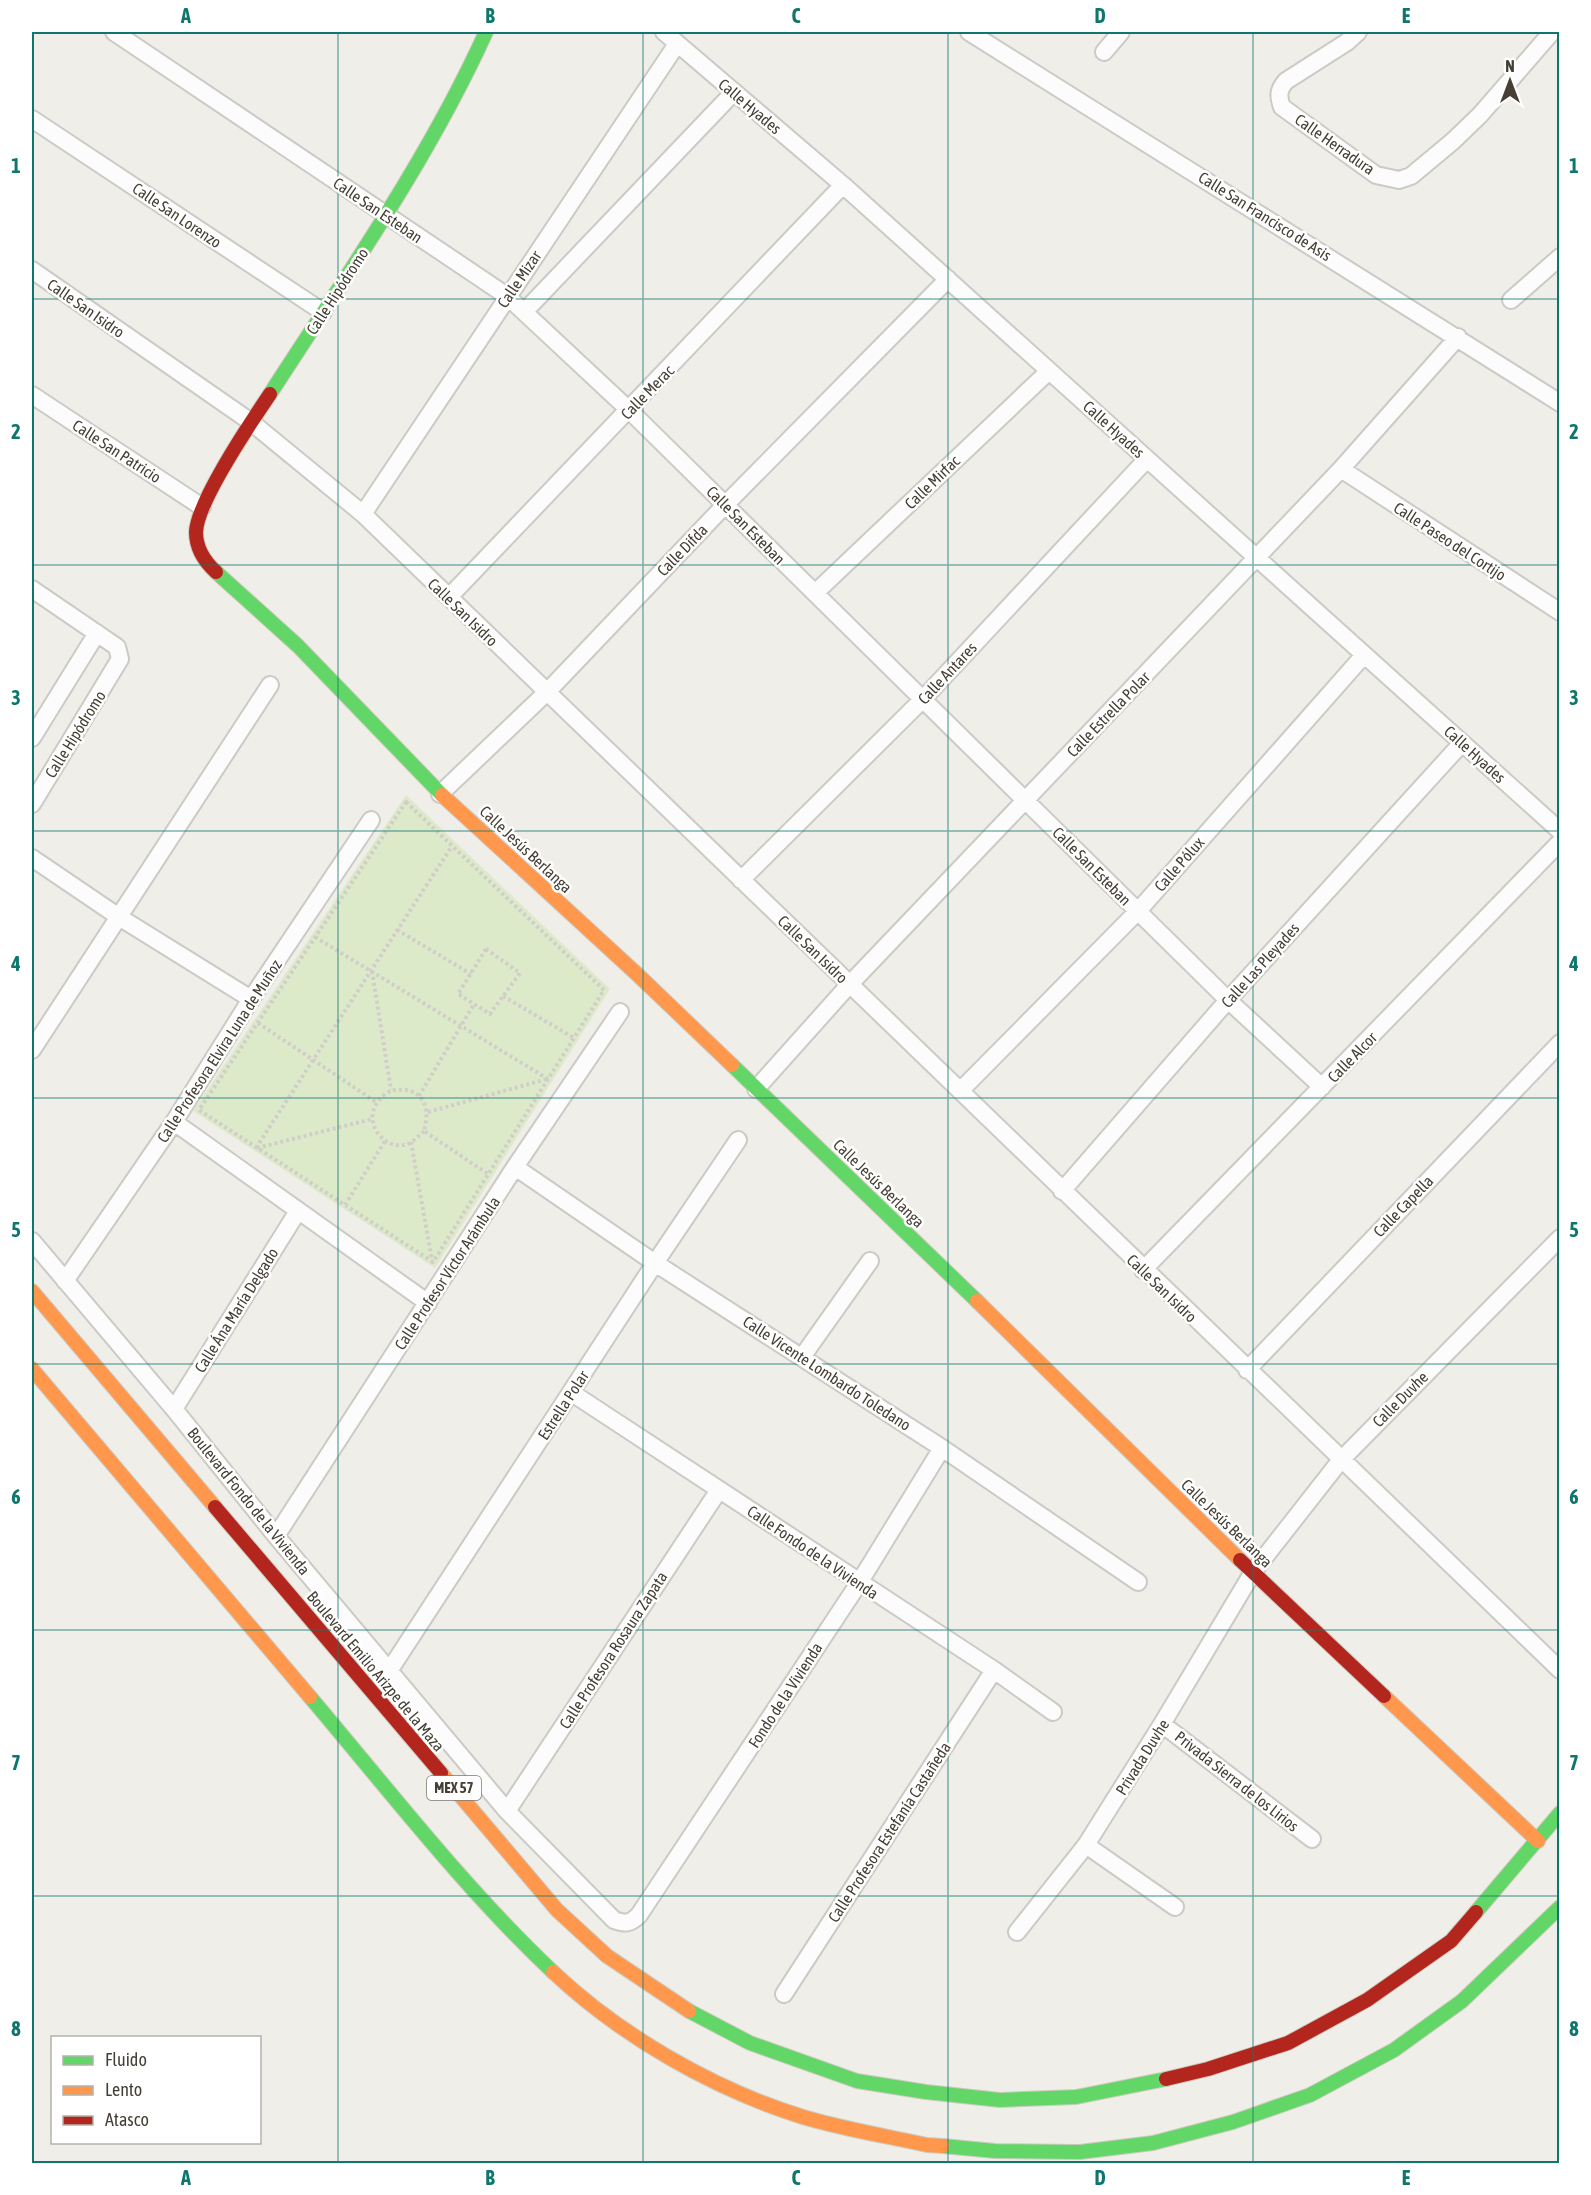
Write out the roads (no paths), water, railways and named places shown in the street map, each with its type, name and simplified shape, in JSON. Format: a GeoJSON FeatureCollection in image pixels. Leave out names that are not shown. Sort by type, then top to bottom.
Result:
{"type":"FeatureCollection","features":[{"type":"Feature","properties":{"kind":"main road","name":"Calle Hipódromo"},"geometry":{"type":"LineString","coordinates":[[198,550],[195,537],[202,507],[251,422],[386,215],[462,85],[486,32]]}},
{"type":"Feature","properties":{"kind":"main road","name":"Calle Jesús Berlanga"},"geometry":{"type":"LineString","coordinates":[[198,550],[205,562],[298,646],[440,794],[638,975],[904,1229],[1253,1572],[1538,1840]]}},
{"type":"Feature","properties":{"kind":"main road","name":"Boulevard Emilio Arizpe de la Maza"},"geometry":{"type":"LineString","coordinates":[[32,1291],[557,1910],[607,1956],[683,2008],[750,2043],[857,2081],[926,2092],[1000,2100],[1076,2097],[1142,2085],[1208,2069],[1288,2043],[1367,2000],[1450,1941],[1560,1813]]}},
{"type":"Feature","properties":{"kind":"main road","name":"MEX 57"},"geometry":{"type":"LineString","coordinates":[[32,1369],[451,1864],[517,1938],[575,1993],[650,2046],[719,2085],[803,2117],[927,2145],[995,2151],[1080,2152],[1153,2144],[1233,2122],[1310,2095],[1394,2050],[1462,2001],[1557,1911]]}},
{"type":"Feature","properties":{"kind":"street","name":"Calle San Esteban"},"geometry":{"type":"LineString","coordinates":[[114,32],[507,296],[629,410],[1228,1000],[1322,1088]]}},
{"type":"Feature","properties":{"kind":"street","name":"Calle Hyades"},"geometry":{"type":"LineString","coordinates":[[664,32],[843,184],[1560,831]]}},
{"type":"Feature","properties":{"kind":"street","name":"Calle San Francisco de Asis"},"geometry":{"type":"LineString","coordinates":[[969,32],[1560,403]]}},
{"type":"Feature","properties":{"kind":"street"},"geometry":{"type":"LineString","coordinates":[[1104,52],[1121,32]]}},
{"type":"Feature","properties":{"kind":"street","name":"Calle Herradura"},"geometry":{"type":"LineString","coordinates":[[1358,32],[1347,42],[1286,81],[1280,88],[1278,98],[1282,107],[1376,175],[1399,180],[1411,176],[1454,141],[1480,115],[1552,32]]}},
{"type":"Feature","properties":{"kind":"street","name":"Calle Mizar"},"geometry":{"type":"LineString","coordinates":[[363,514],[677,44]]}},
{"type":"Feature","properties":{"kind":"street","name":"Calle Mizar"},"geometry":{"type":"LineString","coordinates":[[524,312],[734,92]]}},
{"type":"Feature","properties":{"kind":"street","name":"Calle San Lorenzo"},"geometry":{"type":"LineString","coordinates":[[32,118],[323,312]]}},
{"type":"Feature","properties":{"kind":"street","name":"Calle Merac"},"geometry":{"type":"LineString","coordinates":[[449,597],[843,184]]}},
{"type":"Feature","properties":{"kind":"street"},"geometry":{"type":"LineString","coordinates":[[1511,300],[1560,257]]}},
{"type":"Feature","properties":{"kind":"street","name":"Calle San Isidro"},"geometry":{"type":"LineString","coordinates":[[32,270],[251,422],[363,514],[1340,1461],[1560,1671]]}},
{"type":"Feature","properties":{"kind":"street","name":"Calle Difda"},"geometry":{"type":"LineString","coordinates":[[440,794],[547,692],[725,505],[948,279]]}},
{"type":"Feature","properties":{"kind":"street","name":"Calle Estrella Polar"},"geometry":{"type":"LineString","coordinates":[[756,1089],[849,985],[1341,470],[1458,337]]}},
{"type":"Feature","properties":{"kind":"street","name":"Calle Mirfac"},"geometry":{"type":"LineString","coordinates":[[815,594],[1049,371]]}},
{"type":"Feature","properties":{"kind":"street","name":"Calle San Patricio"},"geometry":{"type":"LineString","coordinates":[[32,395],[202,507]]}},
{"type":"Feature","properties":{"kind":"street","name":"Calle Antares"},"geometry":{"type":"LineString","coordinates":[[741,880],[923,699],[1147,459]]}},
{"type":"Feature","properties":{"kind":"street","name":"Calle Paseo del Cortijo"},"geometry":{"type":"LineString","coordinates":[[1341,470],[1560,612]]}},
{"type":"Feature","properties":{"kind":"street"},"geometry":{"type":"LineString","coordinates":[[32,589],[97,633],[32,738]]}},
{"type":"Feature","properties":{"kind":"street","name":"Calle Hipódromo"},"geometry":{"type":"LineString","coordinates":[[32,804],[119,664],[120,653],[117,647],[97,633]]}},
{"type":"Feature","properties":{"kind":"street","name":"Calle Pólux"},"geometry":{"type":"LineString","coordinates":[[960,1091],[1138,911],[1364,655]]}},
{"type":"Feature","properties":{"kind":"street"},"geometry":{"type":"LineString","coordinates":[[32,1050],[270,685]]}},
{"type":"Feature","properties":{"kind":"street","name":"Calle Las Pleyades"},"geometry":{"type":"LineString","coordinates":[[1062,1191],[1228,1000],[1462,743]]}},
{"type":"Feature","properties":{"kind":"street","name":"Calle Profesora Elvira Luna de Muñoz"},"geometry":{"type":"LineString","coordinates":[[65,1281],[174,1122],[251,999],[371,820]]}},
{"type":"Feature","properties":{"kind":"street","name":"Calle Alcor"},"geometry":{"type":"LineString","coordinates":[[1143,1270],[1560,842]]}},
{"type":"Feature","properties":{"kind":"street"},"geometry":{"type":"LineString","coordinates":[[32,858],[119,917],[251,999]]}},
{"type":"Feature","properties":{"kind":"street","name":"Calle Profesor Víctor Arámbula"},"geometry":{"type":"LineString","coordinates":[[276,1536],[515,1167],[620,1012]]}},
{"type":"Feature","properties":{"kind":"street","name":"Calle Capella"},"geometry":{"type":"LineString","coordinates":[[1247,1370],[1560,1043]]}},
{"type":"Feature","properties":{"kind":"street"},"geometry":{"type":"LineString","coordinates":[[174,1122],[428,1303]]}},
{"type":"Feature","properties":{"kind":"street","name":"Estrella Polar"},"geometry":{"type":"LineString","coordinates":[[389,1671],[655,1263],[738,1140]]}},
{"type":"Feature","properties":{"kind":"street","name":"Calle Vicente Lombardo Toledano"},"geometry":{"type":"LineString","coordinates":[[515,1167],[655,1263],[942,1448],[1138,1582]]}},
{"type":"Feature","properties":{"kind":"street","name":"Calle Ána María Delgado"},"geometry":{"type":"LineString","coordinates":[[174,1408],[298,1211]]}},
{"type":"Feature","properties":{"kind":"street","name":"Calle Duvhe"},"geometry":{"type":"LineString","coordinates":[[1253,1572],[1340,1461],[1560,1238]]}},
{"type":"Feature","properties":{"kind":"street","name":"Boulevard Fondo de la Vivienda"},"geometry":{"type":"LineString","coordinates":[[32,1241],[174,1408],[276,1536],[507,1811],[614,1920]]}},
{"type":"Feature","properties":{"kind":"street"},"geometry":{"type":"LineString","coordinates":[[802,1357],[870,1262]]}},
{"type":"Feature","properties":{"kind":"street","name":"Calle Fondo de la Vivienda"},"geometry":{"type":"LineString","coordinates":[[572,1393],[994,1670],[1053,1712]]}},
{"type":"Feature","properties":{"kind":"street","name":"Fondo de la Vivienda"},"geometry":{"type":"LineString","coordinates":[[614,1920],[624,1924],[632,1922],[639,1915],[859,1582],[942,1448]]}},
{"type":"Feature","properties":{"kind":"street","name":"Calle Profesora Rosaura Zapata"},"geometry":{"type":"LineString","coordinates":[[507,1811],[719,1490]]}},
{"type":"Feature","properties":{"kind":"street","name":"Privada Duvhe"},"geometry":{"type":"LineString","coordinates":[[1017,1932],[1086,1845],[1253,1572]]}},
{"type":"Feature","properties":{"kind":"street","name":"Calle Profesora Estefanía Castañeda"},"geometry":{"type":"LineString","coordinates":[[784,1994],[994,1670]]}},
{"type":"Feature","properties":{"kind":"street","name":"Privada Sierra de los Lirios"},"geometry":{"type":"LineString","coordinates":[[1162,1724],[1312,1839]]}},
{"type":"Feature","properties":{"kind":"street"},"geometry":{"type":"LineString","coordinates":[[1086,1845],[1175,1908]]}}]}
